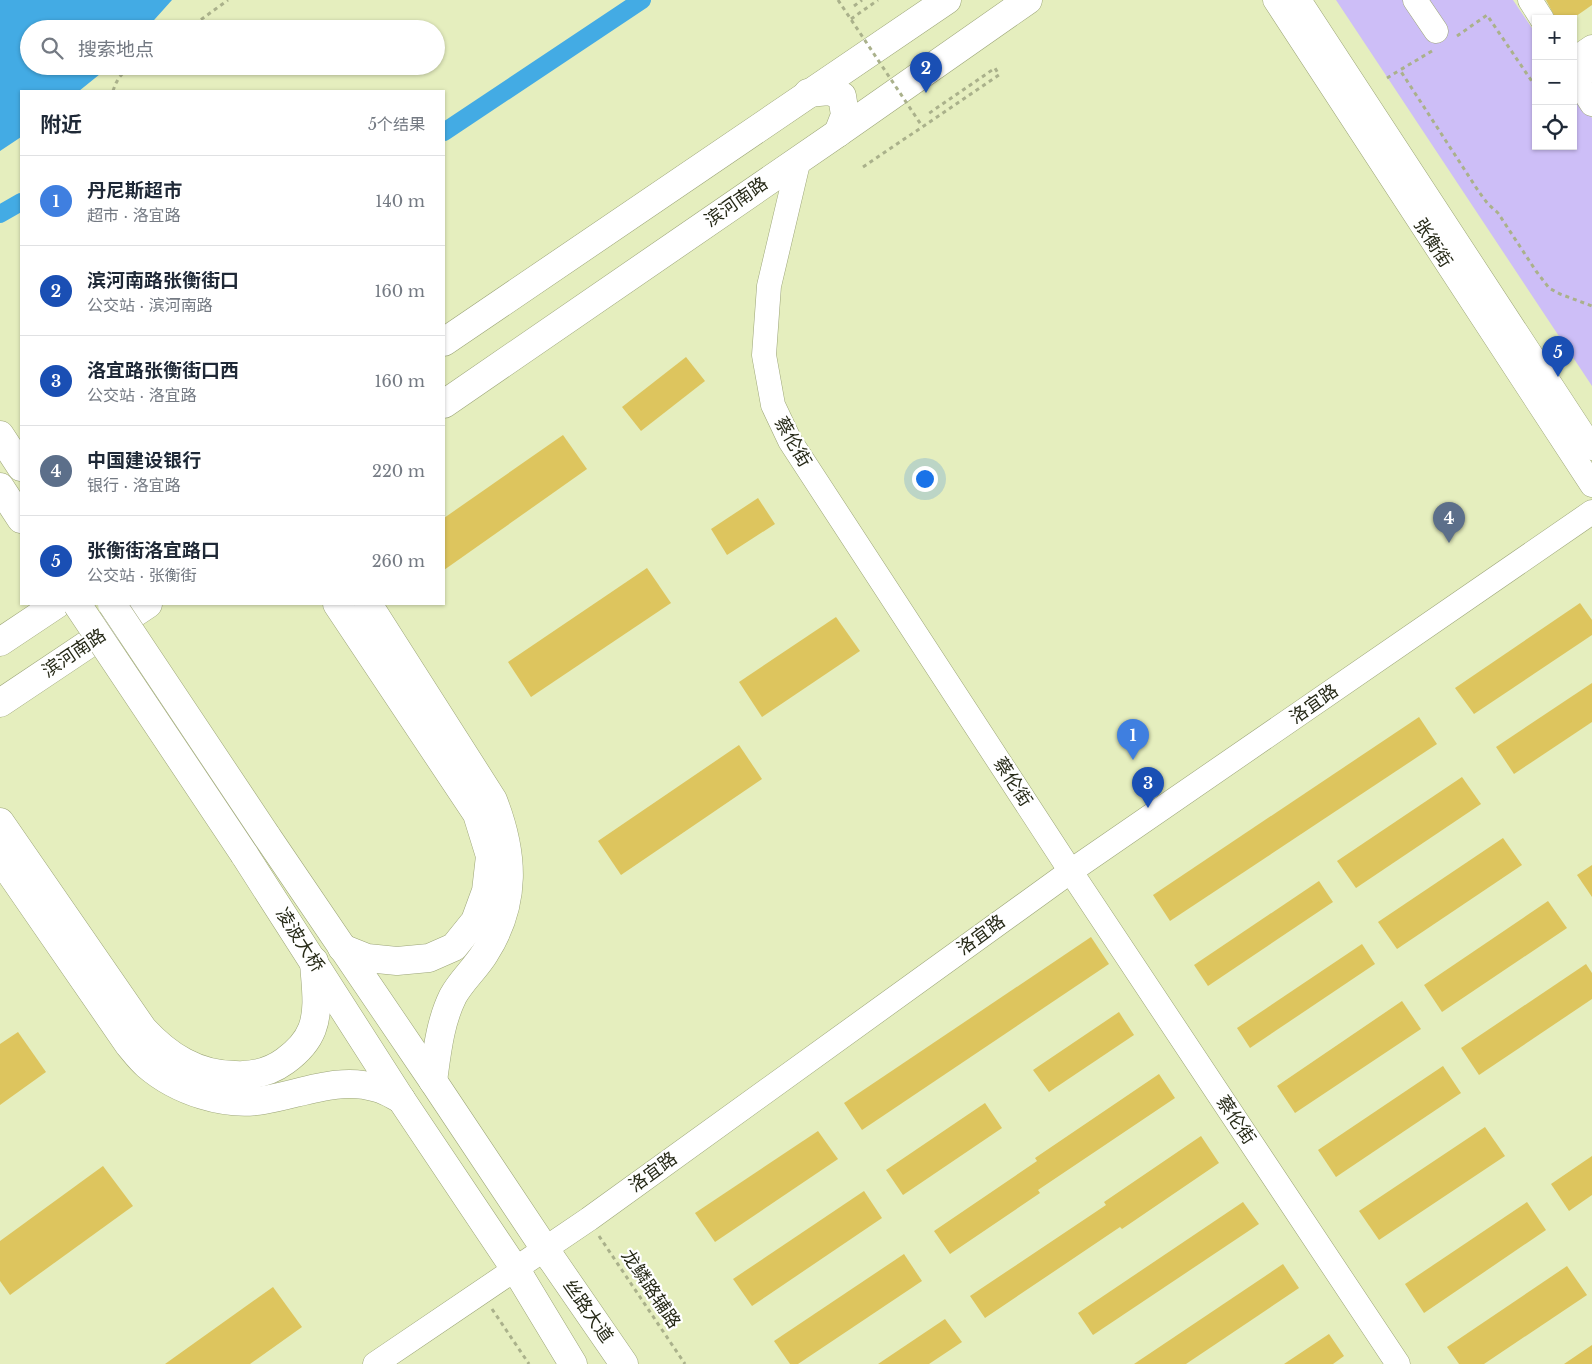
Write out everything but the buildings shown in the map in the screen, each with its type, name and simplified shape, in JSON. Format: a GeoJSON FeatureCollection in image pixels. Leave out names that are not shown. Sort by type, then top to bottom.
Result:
{"type":"FeatureCollection","features":[{"type":"Feature","properties":{"kind":"main road"},"geometry":{"type":"LineString","coordinates":[[445,341],[947,0]]}},
{"type":"Feature","properties":{"kind":"main road","name":"滨河南路"},"geometry":{"type":"LineString","coordinates":[[445,403],[1028,0]]}},
{"type":"Feature","properties":{"kind":"main road"},"geometry":{"type":"LineString","coordinates":[[808,93],[829,91],[842,96],[845,115],[838,133]]}},
{"type":"Feature","properties":{"kind":"main road"},"geometry":{"type":"LineString","coordinates":[[0,435],[20,465]]}},
{"type":"Feature","properties":{"kind":"main road"},"geometry":{"type":"LineString","coordinates":[[0,487],[20,517]]}},
{"type":"Feature","properties":{"kind":"main road"},"geometry":{"type":"LineString","coordinates":[[0,642],[56,605]]}},
{"type":"Feature","properties":{"kind":"main road","name":"凌波大桥"},"geometry":{"type":"LineString","coordinates":[[78,605],[244,854],[401,1099],[518,1273]]}},
{"type":"Feature","properties":{"kind":"main road","name":"凌波大桥"},"geometry":{"type":"LineString","coordinates":[[113,605],[342,948],[434,1081],[547,1253]]}},
{"type":"Feature","properties":{"kind":"main road","name":"滨河南路"},"geometry":{"type":"LineString","coordinates":[[0,703],[147,605]]}},
{"type":"Feature","properties":{"kind":"main road"},"geometry":{"type":"LineString","coordinates":[[338,605],[478,814],[490,856],[486,892],[475,920],[454,947],[429,958],[397,961],[368,958],[342,948]]}},
{"type":"Feature","properties":{"kind":"main road"},"geometry":{"type":"LineString","coordinates":[[369,605],[493,800],[502,823],[508,849],[509,873],[504,916],[486,952],[454,994],[446,1012],[439,1038],[434,1081]]}},
{"type":"Feature","properties":{"kind":"main road"},"geometry":{"type":"LineString","coordinates":[[0,822],[143,1029],[156,1044],[196,1069],[219,1075],[265,1072],[281,1064],[294,1054],[311,1031],[314,1020],[316,1000],[314,961]]}},
{"type":"Feature","properties":{"kind":"main road"},"geometry":{"type":"LineString","coordinates":[[0,858],[129,1045],[146,1064],[163,1078],[180,1087],[231,1101],[262,1100],[333,1084],[376,1088],[401,1099]]}},
{"type":"Feature","properties":{"kind":"main road","name":"丝路大道"},"geometry":{"type":"LineString","coordinates":[[547,1253],[624,1364]]}},
{"type":"Feature","properties":{"kind":"main road"},"geometry":{"type":"LineString","coordinates":[[518,1273],[573,1364]]}},
{"type":"Feature","properties":{"kind":"street","name":"张衡街"},"geometry":{"type":"LineString","coordinates":[[1275,0],[1592,485]]}},
{"type":"Feature","properties":{"kind":"street","name":"张衡街"},"geometry":{"type":"LineString","coordinates":[[1299,0],[1592,448]]}},
{"type":"Feature","properties":{"kind":"street"},"geometry":{"type":"LineString","coordinates":[[1415,0],[1442,39]]}},
{"type":"Feature","properties":{"kind":"street"},"geometry":{"type":"LineString","coordinates":[[1530,0],[1539,15]]}},
{"type":"Feature","properties":{"kind":"street"},"geometry":{"type":"LineString","coordinates":[[1577,57],[1592,47]]}},
{"type":"Feature","properties":{"kind":"street"},"geometry":{"type":"LineString","coordinates":[[1592,68],[1576,79],[1592,104]]}},
{"type":"Feature","properties":{"kind":"street","name":"蔡伦街"},"geometry":{"type":"LineString","coordinates":[[799,159],[769,286],[764,355],[773,405],[790,441],[1074,876],[1398,1364]]}},
{"type":"Feature","properties":{"kind":"street","name":"洛宜路"},"geometry":{"type":"LineString","coordinates":[[396,1364],[547,1253],[589,1219],[1592,512]]}},
{"type":"Feature","properties":{"kind":"street","name":"洛宜路"},"geometry":{"type":"LineString","coordinates":[[547,1253],[595,1229],[1074,876],[1592,525]]}},
{"type":"Feature","properties":{"kind":"street","name":"洛宜路"},"geometry":{"type":"LineString","coordinates":[[374,1364],[518,1273]]}},
{"type":"Feature","properties":{"kind":"path"},"geometry":{"type":"LineString","coordinates":[[200,20],[228,0]]}},
{"type":"Feature","properties":{"kind":"path"},"geometry":{"type":"LineString","coordinates":[[838,0],[922,126]]}},
{"type":"Feature","properties":{"kind":"path"},"geometry":{"type":"LineString","coordinates":[[854,6],[862,0]]}},
{"type":"Feature","properties":{"kind":"path"},"geometry":{"type":"LineString","coordinates":[[851,19],[878,0]]}},
{"type":"Feature","properties":{"kind":"path"},"geometry":{"type":"LineString","coordinates":[[1387,78],[1442,39],[1487,14],[1532,82]]}},
{"type":"Feature","properties":{"kind":"path"},"geometry":{"type":"LineString","coordinates":[[863,167],[999,74],[995,68],[928,114]]}},
{"type":"Feature","properties":{"kind":"path"},"geometry":{"type":"LineString","coordinates":[[1400,70],[1479,192],[1498,213],[1549,288],[1592,306]]}},
{"type":"Feature","properties":{"kind":"path"},"geometry":{"type":"LineString","coordinates":[[113,90],[116,80],[120,75]]}},
{"type":"Feature","properties":{"kind":"path","name":"龙鳞路辅路"},"geometry":{"type":"LineString","coordinates":[[595,1229],[685,1364]]}},
{"type":"Feature","properties":{"kind":"path"},"geometry":{"type":"LineString","coordinates":[[490,1306],[529,1364]]}},
{"type":"Feature","properties":{"kind":"shaded area"},"geometry":{"type":"Polygon","coordinates":[[[1336,0],[1513,0],[1532,28],[1532,150],[1577,150],[1577,96],[1592,118],[1592,386],[1336,0]]]}},
{"type":"Feature","properties":{"kind":"water"},"geometry":{"type":"Polygon","coordinates":[[[0,0],[172,0],[154,20],[20,20],[20,75],[99,75],[80,90],[20,90],[20,138],[0,151],[0,0]]]}},
{"type":"Feature","properties":{"kind":"waterway"},"geometry":{"type":"LineString","coordinates":[[445,131],[642,0]]}},
{"type":"Feature","properties":{"kind":"waterway"},"geometry":{"type":"LineString","coordinates":[[0,214],[20,203]]}},
{"type":"Feature","properties":{"kind":"place","name":"滨河南路张衡街口"},"geometry":{"type":"Point","coordinates":[926,93]}},
{"type":"Feature","properties":{"kind":"place","name":"张衡街洛宜路口"},"geometry":{"type":"Point","coordinates":[1558,377]}},
{"type":"Feature","properties":{"kind":"place","name":"中国建设银行"},"geometry":{"type":"Point","coordinates":[1449,543]}},
{"type":"Feature","properties":{"kind":"place","name":"丹尼斯超市"},"geometry":{"type":"Point","coordinates":[1133,760]}},
{"type":"Feature","properties":{"kind":"place","name":"洛宜路张衡街口西"},"geometry":{"type":"Point","coordinates":[1148,808]}}]}
